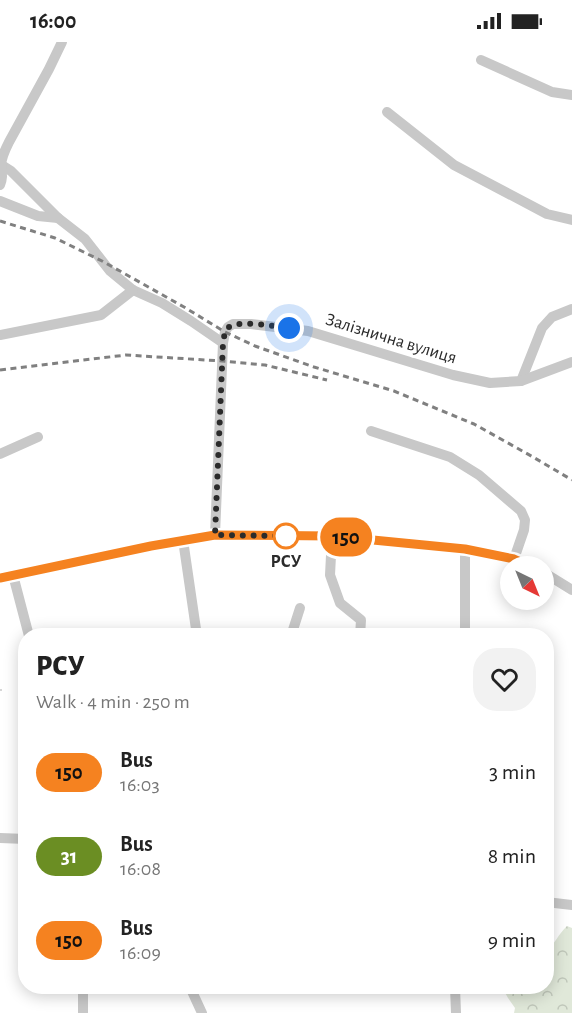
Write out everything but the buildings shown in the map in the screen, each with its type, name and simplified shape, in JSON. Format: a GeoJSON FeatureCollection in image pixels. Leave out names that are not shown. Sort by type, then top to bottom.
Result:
{"type":"FeatureCollection","features":[{"type":"Feature","properties":{"kind":"street"},"geometry":{"type":"LineString","coordinates":[[0,186],[3,178],[1,165],[3,155],[62,42]]}},
{"type":"Feature","properties":{"kind":"street"},"geometry":{"type":"LineString","coordinates":[[481,60],[552,92],[572,95]]}},
{"type":"Feature","properties":{"kind":"street"},"geometry":{"type":"LineString","coordinates":[[387,112],[454,165],[547,214],[572,220]]}},
{"type":"Feature","properties":{"kind":"street"},"geometry":{"type":"LineString","coordinates":[[1,165],[11,171],[58,218],[85,238],[110,271],[133,290],[162,303],[223,343],[215,535]]}},
{"type":"Feature","properties":{"kind":"street"},"geometry":{"type":"LineString","coordinates":[[0,201],[38,216],[58,218]]}},
{"type":"Feature","properties":{"kind":"street"},"geometry":{"type":"LineString","coordinates":[[0,335],[101,315],[133,290]]}},
{"type":"Feature","properties":{"kind":"street"},"geometry":{"type":"LineString","coordinates":[[521,381],[542,328],[552,317],[572,309]]}},
{"type":"Feature","properties":{"kind":"street","name":"Залізнична вулиця"},"geometry":{"type":"LineString","coordinates":[[223,343],[225,332],[233,324],[308,331],[453,375],[490,383],[521,381],[572,362]]}},
{"type":"Feature","properties":{"kind":"street"},"geometry":{"type":"LineString","coordinates":[[371,431],[450,457],[479,475],[521,511],[525,520],[524,530],[515,556]]}},
{"type":"Feature","properties":{"kind":"street"},"geometry":{"type":"LineString","coordinates":[[0,454],[38,437]]}},
{"type":"Feature","properties":{"kind":"street"},"geometry":{"type":"LineString","coordinates":[[0,578],[215,535],[332,536],[465,549],[500,556]]}},
{"type":"Feature","properties":{"kind":"street"},"geometry":{"type":"LineString","coordinates":[[332,536],[330,575],[340,603],[361,620],[360,628]]}},
{"type":"Feature","properties":{"kind":"street"},"geometry":{"type":"LineString","coordinates":[[183,540],[196,628]]}},
{"type":"Feature","properties":{"kind":"street"},"geometry":{"type":"LineString","coordinates":[[465,549],[465,628]]}},
{"type":"Feature","properties":{"kind":"street"},"geometry":{"type":"LineString","coordinates":[[13,575],[27,628]]}},
{"type":"Feature","properties":{"kind":"street"},"geometry":{"type":"LineString","coordinates":[[554,579],[572,590]]}},
{"type":"Feature","properties":{"kind":"street"},"geometry":{"type":"LineString","coordinates":[[294,628],[300,608]]}},
{"type":"Feature","properties":{"kind":"street"},"geometry":{"type":"LineString","coordinates":[[0,838],[18,839]]}},
{"type":"Feature","properties":{"kind":"street"},"geometry":{"type":"LineString","coordinates":[[554,903],[572,905]]}},
{"type":"Feature","properties":{"kind":"street"},"geometry":{"type":"LineString","coordinates":[[83,994],[83,1013]]}},
{"type":"Feature","properties":{"kind":"street"},"geometry":{"type":"LineString","coordinates":[[193,994],[202,1013]]}},
{"type":"Feature","properties":{"kind":"street"},"geometry":{"type":"LineString","coordinates":[[455,994],[456,1013]]}},
{"type":"Feature","properties":{"kind":"green space"},"geometry":{"type":"Polygon","coordinates":[[[567,926],[572,928],[572,1013],[514,1013],[515,1008],[506,994],[554,994],[554,943],[567,926]]]}},
{"type":"Feature","properties":{"kind":"railway"},"geometry":{"type":"LineString","coordinates":[[0,221],[55,238],[102,261],[225,332],[255,346],[314,367],[394,391],[474,424],[572,480]]}},
{"type":"Feature","properties":{"kind":"railway"},"geometry":{"type":"LineString","coordinates":[[0,370],[126,355],[265,365],[327,380]]}},
{"type":"Feature","properties":{"kind":"bus line","name":"150"},"geometry":{"type":"LineString","coordinates":[[0,578],[215,535],[332,536],[465,549],[500,556]]}},
{"type":"Feature","properties":{"kind":"place","name":"РСУ"},"geometry":{"type":"Point","coordinates":[286,536]}},
{"type":"Feature","properties":{"kind":"route"},"geometry":{"type":"LineString","coordinates":[[286,536],[215,535],[225,332],[233,324],[289,328]]}}]}
